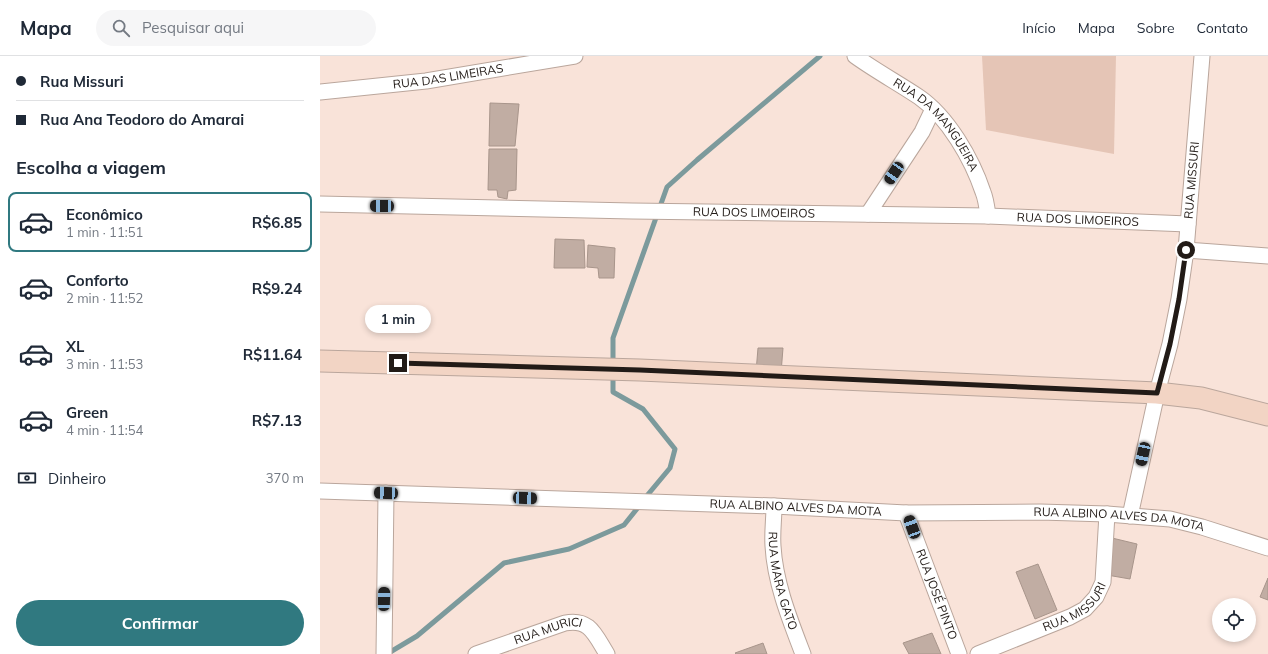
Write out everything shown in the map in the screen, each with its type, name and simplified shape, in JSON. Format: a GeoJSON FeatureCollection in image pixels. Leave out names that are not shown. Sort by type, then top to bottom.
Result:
{"type":"FeatureCollection","features":[{"type":"Feature","properties":{"kind":"street","name":"RUA DAS LIMEIRAS"},"geometry":{"type":"LineString","coordinates":[[320,92],[426,81],[575,56]]}},
{"type":"Feature","properties":{"kind":"street","name":"RUA DA MANGUEIRA"},"geometry":{"type":"LineString","coordinates":[[855,56],[876,71],[920,98],[946,123],[962,146],[976,173],[984,193],[988,216]]}},
{"type":"Feature","properties":{"kind":"street","name":"RUA MISSURI"},"geometry":{"type":"LineString","coordinates":[[1130,516],[1179,299],[1186,250],[1202,56]]}},
{"type":"Feature","properties":{"kind":"street"},"geometry":{"type":"LineString","coordinates":[[868,214],[922,132],[933,109]]}},
{"type":"Feature","properties":{"kind":"street","name":"RUA DOS LIMOEIROS"},"geometry":{"type":"LineString","coordinates":[[320,204],[632,211],[988,216],[1188,224]]}},
{"type":"Feature","properties":{"kind":"street"},"geometry":{"type":"LineString","coordinates":[[1186,250],[1268,256]]}},
{"type":"Feature","properties":{"kind":"street"},"geometry":{"type":"LineString","coordinates":[[320,361],[640,370],[1157,393],[1201,398],[1268,415]]}},
{"type":"Feature","properties":{"kind":"street","name":"RUA ALBINO ALVES DA MOTA"},"geometry":{"type":"LineString","coordinates":[[320,491],[774,506],[906,513],[1040,512],[1107,514],[1170,520],[1202,527],[1268,548]]}},
{"type":"Feature","properties":{"kind":"street"},"geometry":{"type":"LineString","coordinates":[[384,654],[383,630],[386,493]]}},
{"type":"Feature","properties":{"kind":"street","name":"RUA MARA GATO"},"geometry":{"type":"LineString","coordinates":[[774,506],[773,547],[778,579],[803,654]]}},
{"type":"Feature","properties":{"kind":"street","name":"RUA JOSÉ PINTO"},"geometry":{"type":"LineString","coordinates":[[906,513],[959,654]]}},
{"type":"Feature","properties":{"kind":"street","name":"RUA MISSURI"},"geometry":{"type":"LineString","coordinates":[[978,654],[1085,609],[1096,597],[1103,582],[1107,514]]}},
{"type":"Feature","properties":{"kind":"street","name":"RUA MURICI"},"geometry":{"type":"LineString","coordinates":[[476,654],[565,623],[576,621],[587,625],[597,637],[607,654]]}},
{"type":"Feature","properties":{"kind":"shaded area"},"geometry":{"type":"Polygon","coordinates":[[[982,56],[1116,56],[1114,154],[986,130],[982,56]]]}},
{"type":"Feature","properties":{"kind":"building"},"geometry":{"type":"Polygon","coordinates":[[[490,103],[519,104],[515,146],[489,146],[490,103]]]}},
{"type":"Feature","properties":{"kind":"building"},"geometry":{"type":"Polygon","coordinates":[[[489,149],[517,149],[516,190],[508,191],[507,199],[498,197],[497,190],[488,190],[489,149]]]}},
{"type":"Feature","properties":{"kind":"building"},"geometry":{"type":"Polygon","coordinates":[[[555,239],[584,240],[585,268],[554,268],[555,239]]]}},
{"type":"Feature","properties":{"kind":"building"},"geometry":{"type":"Polygon","coordinates":[[[588,245],[615,248],[614,278],[599,278],[598,268],[587,267],[588,245]]]}},
{"type":"Feature","properties":{"kind":"building"},"geometry":{"type":"Polygon","coordinates":[[[758,348],[783,348],[781,373],[756,372],[758,348]]]}},
{"type":"Feature","properties":{"kind":"building"},"geometry":{"type":"Polygon","coordinates":[[[1112,538],[1137,544],[1130,579],[1107,575],[1112,538]]]}},
{"type":"Feature","properties":{"kind":"building"},"geometry":{"type":"Polygon","coordinates":[[[1038,564],[1057,610],[1035,619],[1016,572],[1038,564]]]}},
{"type":"Feature","properties":{"kind":"building"},"geometry":{"type":"Polygon","coordinates":[[[1268,578],[1268,600],[1260,597],[1268,578]]]}},
{"type":"Feature","properties":{"kind":"building"},"geometry":{"type":"Polygon","coordinates":[[[932,633],[941,654],[909,654],[903,643],[932,633]]]}},
{"type":"Feature","properties":{"kind":"building"},"geometry":{"type":"Polygon","coordinates":[[[763,643],[767,654],[735,653],[763,643]]]}},
{"type":"Feature","properties":{"kind":"waterway"},"geometry":{"type":"LineString","coordinates":[[613,365],[613,338],[667,187],[820,56]]}},
{"type":"Feature","properties":{"kind":"waterway"},"geometry":{"type":"LineString","coordinates":[[613,373],[613,392],[643,409],[675,449],[670,468],[645,498]]}},
{"type":"Feature","properties":{"kind":"waterway"},"geometry":{"type":"LineString","coordinates":[[387,654],[417,636],[504,563],[569,549],[624,525],[640,505]]}},
{"type":"Feature","properties":{"kind":"route"},"geometry":{"type":"LineString","coordinates":[[398,363],[640,370],[1157,393],[1170,344],[1179,299],[1186,250]]}}]}
